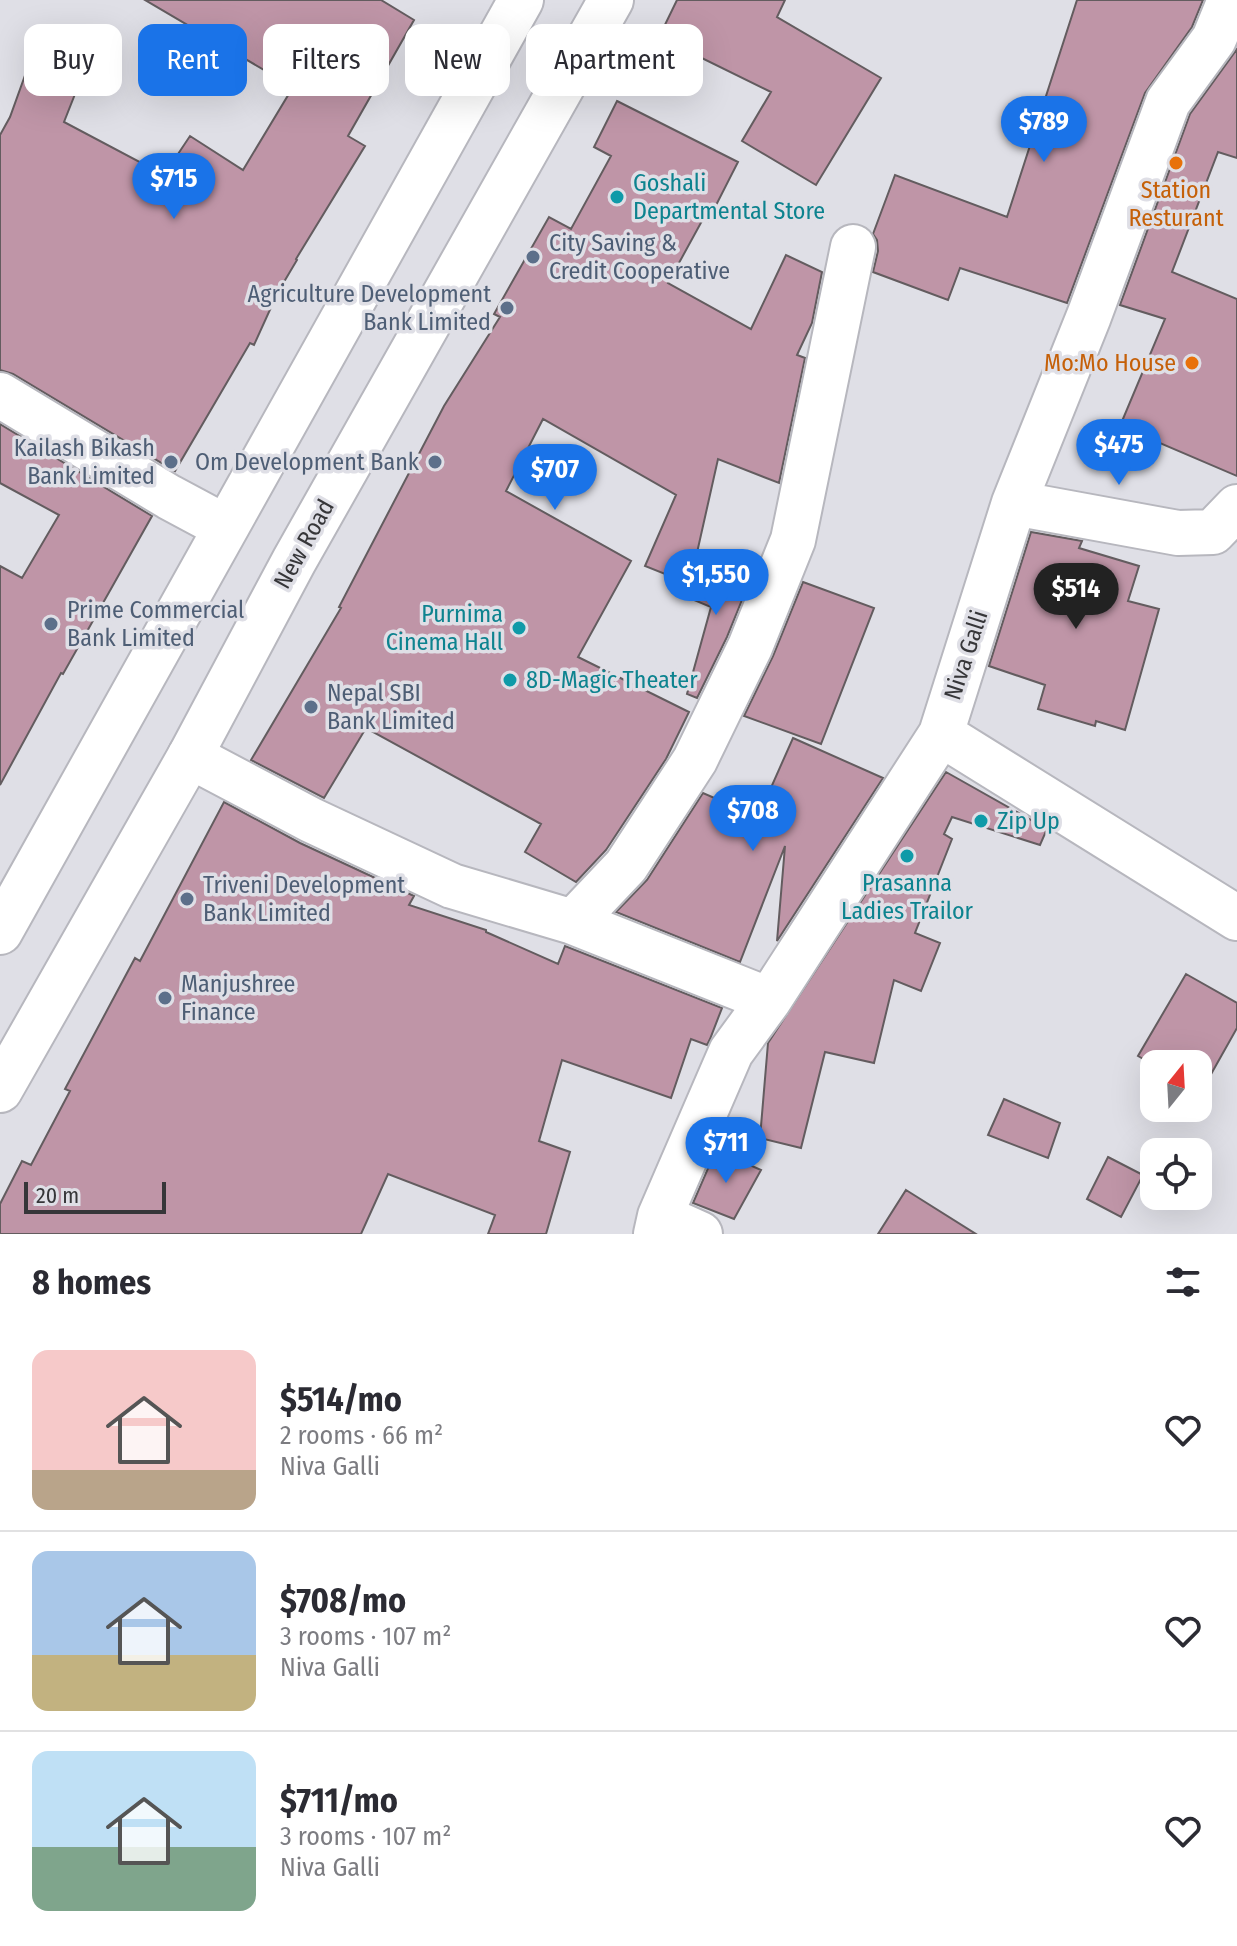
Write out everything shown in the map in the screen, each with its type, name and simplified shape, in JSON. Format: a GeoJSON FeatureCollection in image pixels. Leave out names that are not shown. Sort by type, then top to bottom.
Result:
{"type":"FeatureCollection","features":[{"type":"Feature","properties":{"kind":"street"},"geometry":{"type":"LineString","coordinates":[[0,932],[521,0]]}},
{"type":"Feature","properties":{"kind":"street","name":"New Road"},"geometry":{"type":"LineString","coordinates":[[0,1090],[190,756],[294,561],[611,0]]}},
{"type":"Feature","properties":{"kind":"street","name":"Niva Galli"},"geometry":{"type":"LineString","coordinates":[[658,1225],[731,1052],[769,1000],[941,734],[1014,503],[1089,316],[1168,102],[1214,39],[1230,0]]}},
{"type":"Feature","properties":{"kind":"street"},"geometry":{"type":"LineString","coordinates":[[573,922],[626,866],[695,760],[750,647],[793,540],[853,247]]}},
{"type":"Feature","properties":{"kind":"street"},"geometry":{"type":"LineString","coordinates":[[0,395],[169,497],[225,527]]}},
{"type":"Feature","properties":{"kind":"street"},"geometry":{"type":"LineString","coordinates":[[1014,503],[1178,533],[1213,532],[1237,507]]}},
{"type":"Feature","properties":{"kind":"street"},"geometry":{"type":"LineString","coordinates":[[941,734],[1237,918]]}},
{"type":"Feature","properties":{"kind":"street"},"geometry":{"type":"LineString","coordinates":[[190,756],[311,820],[452,886],[573,922],[769,1000]]}},
{"type":"Feature","properties":{"kind":"street"},"geometry":{"type":"LineString","coordinates":[[658,1225],[700,1234]]}},
{"type":"Feature","properties":{"kind":"building"},"geometry":{"type":"Polygon","coordinates":[[[145,0],[381,0],[414,20],[412,24],[405,24],[405,36],[389,64],[389,24],[263,24],[263,69],[247,60],[247,24],[186,24],[145,0]]]}},
{"type":"Feature","properties":{"kind":"building"},"geometry":{"type":"Polygon","coordinates":[[[677,0],[785,0],[777,17],[881,78],[816,185],[742,141],[771,92],[703,59],[703,24],[665,24],[677,0]]]}},
{"type":"Feature","properties":{"kind":"building"},"geometry":{"type":"Polygon","coordinates":[[[1077,0],[1203,0],[1192,27],[1145,93],[1067,303],[960,268],[948,300],[873,272],[878,251],[873,234],[895,175],[1007,217],[1077,0]]]}},
{"type":"Feature","properties":{"kind":"building"},"geometry":{"type":"Polygon","coordinates":[[[1237,49],[1237,158],[1218,152],[1172,272],[1237,299],[1237,476],[1120,426],[1165,319],[1120,305],[1190,114],[1237,49]]]}},
{"type":"Feature","properties":{"kind":"building"},"geometry":{"type":"Polygon","coordinates":[[[24,78],[24,96],[74,96],[64,122],[164,175],[190,136],[243,170],[288,96],[371,96],[348,136],[365,146],[296,259],[254,345],[250,343],[175,471],[13,374],[0,370],[0,135],[24,78]]]}},
{"type":"Feature","properties":{"kind":"building"},"geometry":{"type":"Polygon","coordinates":[[[617,101],[738,162],[708,221],[703,219],[668,283],[751,329],[786,255],[822,272],[812,323],[797,355],[805,358],[779,483],[718,459],[690,584],[645,566],[676,495],[543,419],[506,491],[631,561],[578,657],[689,712],[666,759],[606,850],[576,882],[525,852],[541,824],[366,728],[324,798],[251,760],[341,608],[444,406],[500,317],[494,314],[549,217],[571,229],[611,156],[594,147],[617,101]]]}},
{"type":"Feature","properties":{"kind":"building"},"geometry":{"type":"Polygon","coordinates":[[[0,424],[152,516],[0,785],[0,566],[22,578],[59,515],[0,483],[0,424]]]}},
{"type":"Feature","properties":{"kind":"building"},"geometry":{"type":"Polygon","coordinates":[[[1031,532],[1082,541],[1079,548],[1139,566],[1128,601],[1159,609],[1125,730],[1096,721],[1095,726],[1038,709],[1045,685],[989,666],[1031,532]]]}},
{"type":"Feature","properties":{"kind":"building"},"geometry":{"type":"Polygon","coordinates":[[[708,562],[751,578],[697,698],[687,694],[711,607],[694,600],[708,562]]]}},
{"type":"Feature","properties":{"kind":"building"},"geometry":{"type":"Polygon","coordinates":[[[803,582],[874,608],[821,744],[744,716],[803,582]]]}},
{"type":"Feature","properties":{"kind":"building"},"geometry":{"type":"Polygon","coordinates":[[[793,738],[883,778],[777,941],[785,846],[740,962],[616,912],[647,880],[703,793],[758,817],[793,738]]]}},
{"type":"Feature","properties":{"kind":"building"},"geometry":{"type":"Polygon","coordinates":[[[946,772],[1047,829],[1040,845],[952,817],[944,834],[952,839],[915,933],[940,943],[921,991],[894,980],[874,1063],[825,1052],[801,1148],[760,1138],[768,1043],[946,772]]]}},
{"type":"Feature","properties":{"kind":"building"},"geometry":{"type":"Polygon","coordinates":[[[224,802],[300,843],[414,896],[409,905],[486,930],[558,964],[565,946],[722,1008],[710,1039],[707,1045],[691,1039],[671,1098],[562,1060],[539,1141],[570,1152],[546,1234],[488,1234],[495,1215],[388,1174],[361,1234],[0,1234],[0,1204],[22,1161],[31,1165],[70,1091],[65,1089],[135,958],[140,961],[224,802]]]}},
{"type":"Feature","properties":{"kind":"building"},"geometry":{"type":"Polygon","coordinates":[[[1186,974],[1237,1003],[1237,1028],[1212,1072],[1212,1050],[1142,1050],[1186,974]]]}},
{"type":"Feature","properties":{"kind":"building"},"geometry":{"type":"Polygon","coordinates":[[[1004,1099],[1060,1123],[1048,1158],[988,1135],[1004,1099]]]}},
{"type":"Feature","properties":{"kind":"building"},"geometry":{"type":"Polygon","coordinates":[[[716,1150],[761,1170],[734,1219],[693,1203],[716,1150]]]}},
{"type":"Feature","properties":{"kind":"building"},"geometry":{"type":"Polygon","coordinates":[[[1108,1157],[1140,1173],[1140,1181],[1121,1217],[1087,1199],[1108,1157]]]}},
{"type":"Feature","properties":{"kind":"building"},"geometry":{"type":"Polygon","coordinates":[[[906,1190],[976,1234],[878,1234],[906,1190]]]}},
{"type":"Feature","properties":{"kind":"place","name":"Station Resturant"},"geometry":{"type":"Point","coordinates":[1176,163]}},
{"type":"Feature","properties":{"kind":"place","name":"Goshali Departmental Store"},"geometry":{"type":"Point","coordinates":[617,197]}},
{"type":"Feature","properties":{"kind":"place","name":"City Saving & Credit Cooperative"},"geometry":{"type":"Point","coordinates":[533,257]}},
{"type":"Feature","properties":{"kind":"place","name":"Agriculture Development Bank Limited"},"geometry":{"type":"Point","coordinates":[507,308]}},
{"type":"Feature","properties":{"kind":"place","name":"Mo:Mo House"},"geometry":{"type":"Point","coordinates":[1192,363]}},
{"type":"Feature","properties":{"kind":"place","name":"Kailash Bikash Bank Limited"},"geometry":{"type":"Point","coordinates":[171,462]}},
{"type":"Feature","properties":{"kind":"place","name":"Om Development Bank"},"geometry":{"type":"Point","coordinates":[435,462]}},
{"type":"Feature","properties":{"kind":"place","name":"Prime Commercial Bank Limited"},"geometry":{"type":"Point","coordinates":[51,624]}},
{"type":"Feature","properties":{"kind":"place","name":"Purnima Cinema Hall"},"geometry":{"type":"Point","coordinates":[519,628]}},
{"type":"Feature","properties":{"kind":"place","name":"8D-Magic Theater"},"geometry":{"type":"Point","coordinates":[510,680]}},
{"type":"Feature","properties":{"kind":"place","name":"Nepal SBI Bank Limited"},"geometry":{"type":"Point","coordinates":[311,707]}},
{"type":"Feature","properties":{"kind":"place","name":"Zip Up"},"geometry":{"type":"Point","coordinates":[981,821]}},
{"type":"Feature","properties":{"kind":"place","name":"Prasanna Ladies Trailor"},"geometry":{"type":"Point","coordinates":[907,856]}},
{"type":"Feature","properties":{"kind":"place","name":"Triveni Development Bank Limited"},"geometry":{"type":"Point","coordinates":[187,899]}},
{"type":"Feature","properties":{"kind":"place","name":"Manjushree Finance"},"geometry":{"type":"Point","coordinates":[165,998]}}]}
